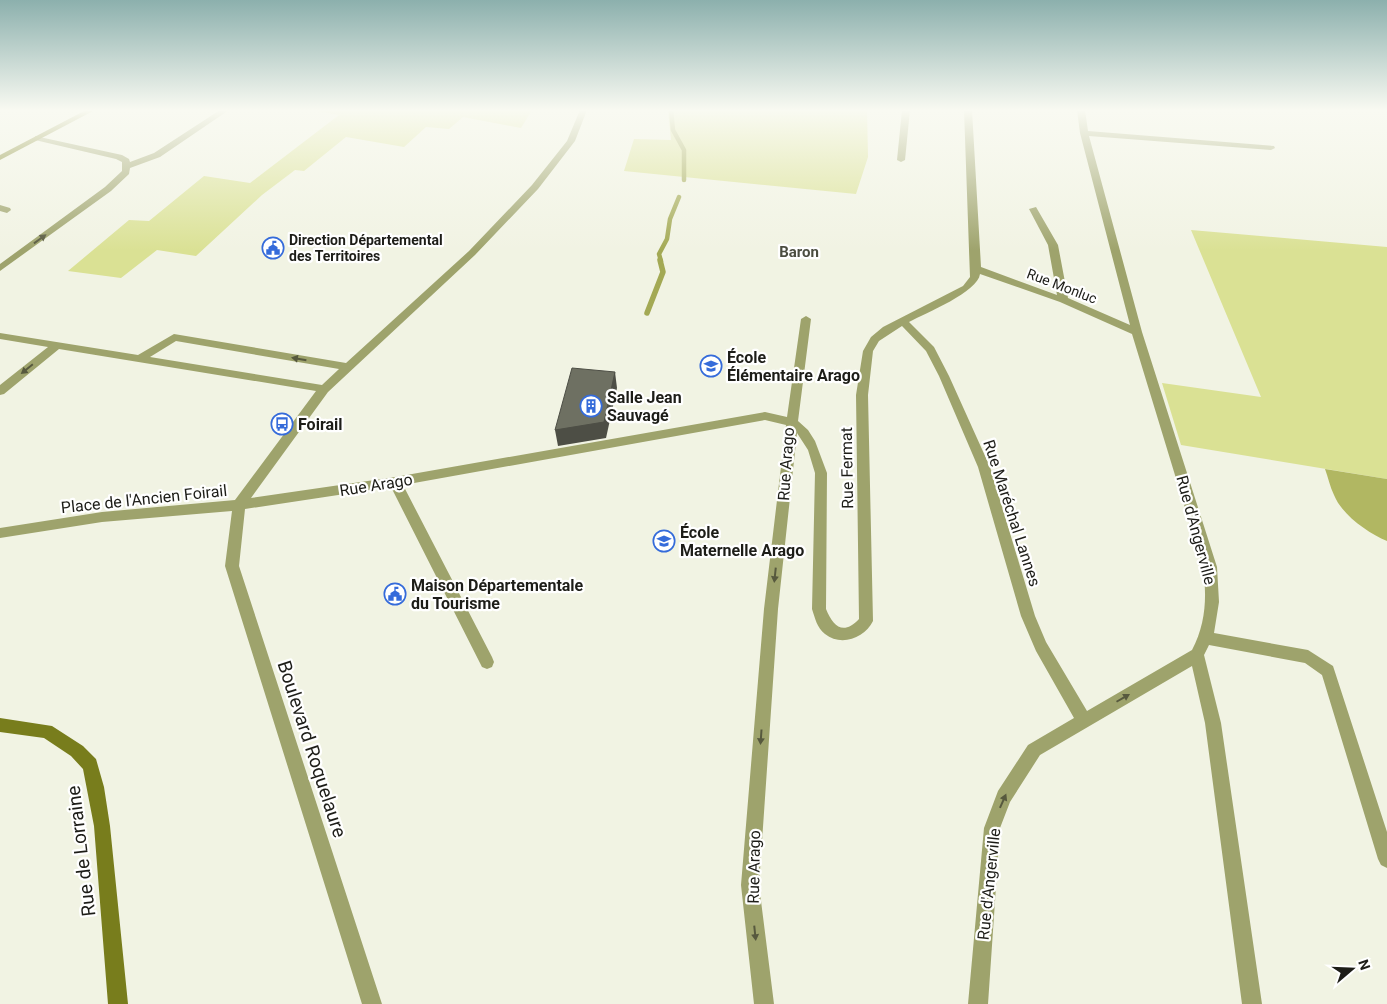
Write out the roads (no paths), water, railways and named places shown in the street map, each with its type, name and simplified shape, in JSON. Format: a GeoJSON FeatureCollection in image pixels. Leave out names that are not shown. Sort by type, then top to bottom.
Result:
{"type":"FeatureCollection","features":[{"type":"Feature","properties":{"kind":"main road","name":"Rue de Lorraine"},"geometry":{"type":"LineString","coordinates":[[0,725],[47,731],[77,751],[90,765],[96,787],[102,826],[118,1004]]}},
{"type":"Feature","properties":{"kind":"street"},"geometry":{"type":"LineString","coordinates":[[0,268],[119,181],[128,166],[126,161],[118,157]]}},
{"type":"Feature","properties":{"kind":"street"},"geometry":{"type":"LineString","coordinates":[[128,166],[152,157]]}},
{"type":"Feature","properties":{"kind":"street","name":"Place de l'Ancien Foirail"},"geometry":{"type":"LineString","coordinates":[[0,533],[102,517],[239,505],[324,389],[472,253],[535,187],[559,157]]}},
{"type":"Feature","properties":{"kind":"street"},"geometry":{"type":"LineString","coordinates":[[970,157],[976,268]]}},
{"type":"Feature","properties":{"kind":"street","name":"Rue d'Angerville"},"geometry":{"type":"LineString","coordinates":[[978,1004],[992,828],[1004,797],[1034,750],[1197,655],[1207,638],[1213,615],[1214,591],[1210,567],[1138,332],[1090,157]]}},
{"type":"Feature","properties":{"kind":"street"},"geometry":{"type":"LineString","coordinates":[[1033,209],[1053,245],[1063,300]]}},
{"type":"Feature","properties":{"kind":"street","name":"Rue Monluc"},"geometry":{"type":"LineString","coordinates":[[976,268],[1063,300],[1138,332]]}},
{"type":"Feature","properties":{"kind":"street","name":"Rue Fermat"},"geometry":{"type":"LineString","coordinates":[[792,422],[804,431],[811,442],[821,473],[819,609],[825,625],[835,632],[855,633],[862,628],[866,621],[862,395],[868,351],[875,339],[887,329],[966,288],[975,278],[976,268]]}},
{"type":"Feature","properties":{"kind":"street"},"geometry":{"type":"LineString","coordinates":[[792,422],[806,319]]}},
{"type":"Feature","properties":{"kind":"street","name":"Rue Maréchal Lannes"},"geometry":{"type":"LineString","coordinates":[[903,321],[930,349],[944,376],[984,467],[1028,616],[1041,646],[1084,720]]}},
{"type":"Feature","properties":{"kind":"street"},"geometry":{"type":"LineString","coordinates":[[0,336],[55,347],[324,389]]}},
{"type":"Feature","properties":{"kind":"street"},"geometry":{"type":"LineString","coordinates":[[138,360],[174,337],[347,367]]}},
{"type":"Feature","properties":{"kind":"street"},"geometry":{"type":"LineString","coordinates":[[0,391],[55,347]]}},
{"type":"Feature","properties":{"kind":"street","name":"Rue Arago"},"geometry":{"type":"LineString","coordinates":[[239,505],[395,482],[765,416],[777,417],[792,422],[771,609],[750,884],[764,1004]]}},
{"type":"Feature","properties":{"kind":"street"},"geometry":{"type":"LineString","coordinates":[[395,482],[487,662]]}},
{"type":"Feature","properties":{"kind":"street","name":"Boulevard Roquelaure"},"geometry":{"type":"LineString","coordinates":[[239,505],[232,566],[372,1004]]}},
{"type":"Feature","properties":{"kind":"street"},"geometry":{"type":"LineString","coordinates":[[1207,638],[1308,657],[1328,671],[1387,858]]}},
{"type":"Feature","properties":{"kind":"street"},"geometry":{"type":"LineString","coordinates":[[1197,655],[1213,724],[1252,1004]]}},
{"type":"Feature","properties":{"kind":"waterway"},"geometry":{"type":"LineString","coordinates":[[684,157],[684,180]]}},
{"type":"Feature","properties":{"kind":"waterway"},"geometry":{"type":"LineString","coordinates":[[661,261],[659,254],[667,239],[670,219],[679,197]]}},
{"type":"Feature","properties":{"kind":"waterway"},"geometry":{"type":"LineString","coordinates":[[647,313],[663,272],[660,260]]}},
{"type":"Feature","properties":{"kind":"place","name":"Direction Départemental des Territoires"},"geometry":{"type":"Point","coordinates":[273,248]}},
{"type":"Feature","properties":{"kind":"place","name":"École Élémentaire Arago"},"geometry":{"type":"Point","coordinates":[711,366]}},
{"type":"Feature","properties":{"kind":"place","name":"Salle Jean Sauvagé"},"geometry":{"type":"Point","coordinates":[591,406]}},
{"type":"Feature","properties":{"kind":"place","name":"Foirail"},"geometry":{"type":"Point","coordinates":[282,424]}},
{"type":"Feature","properties":{"kind":"place","name":"École Maternelle Arago"},"geometry":{"type":"Point","coordinates":[664,541]}},
{"type":"Feature","properties":{"kind":"place","name":"Maison Départementale du Tourisme"},"geometry":{"type":"Point","coordinates":[395,594]}},
{"type":"Feature","properties":{"kind":"district","name":"Baron"},"geometry":{"type":"Point","coordinates":[799,252]}}]}
